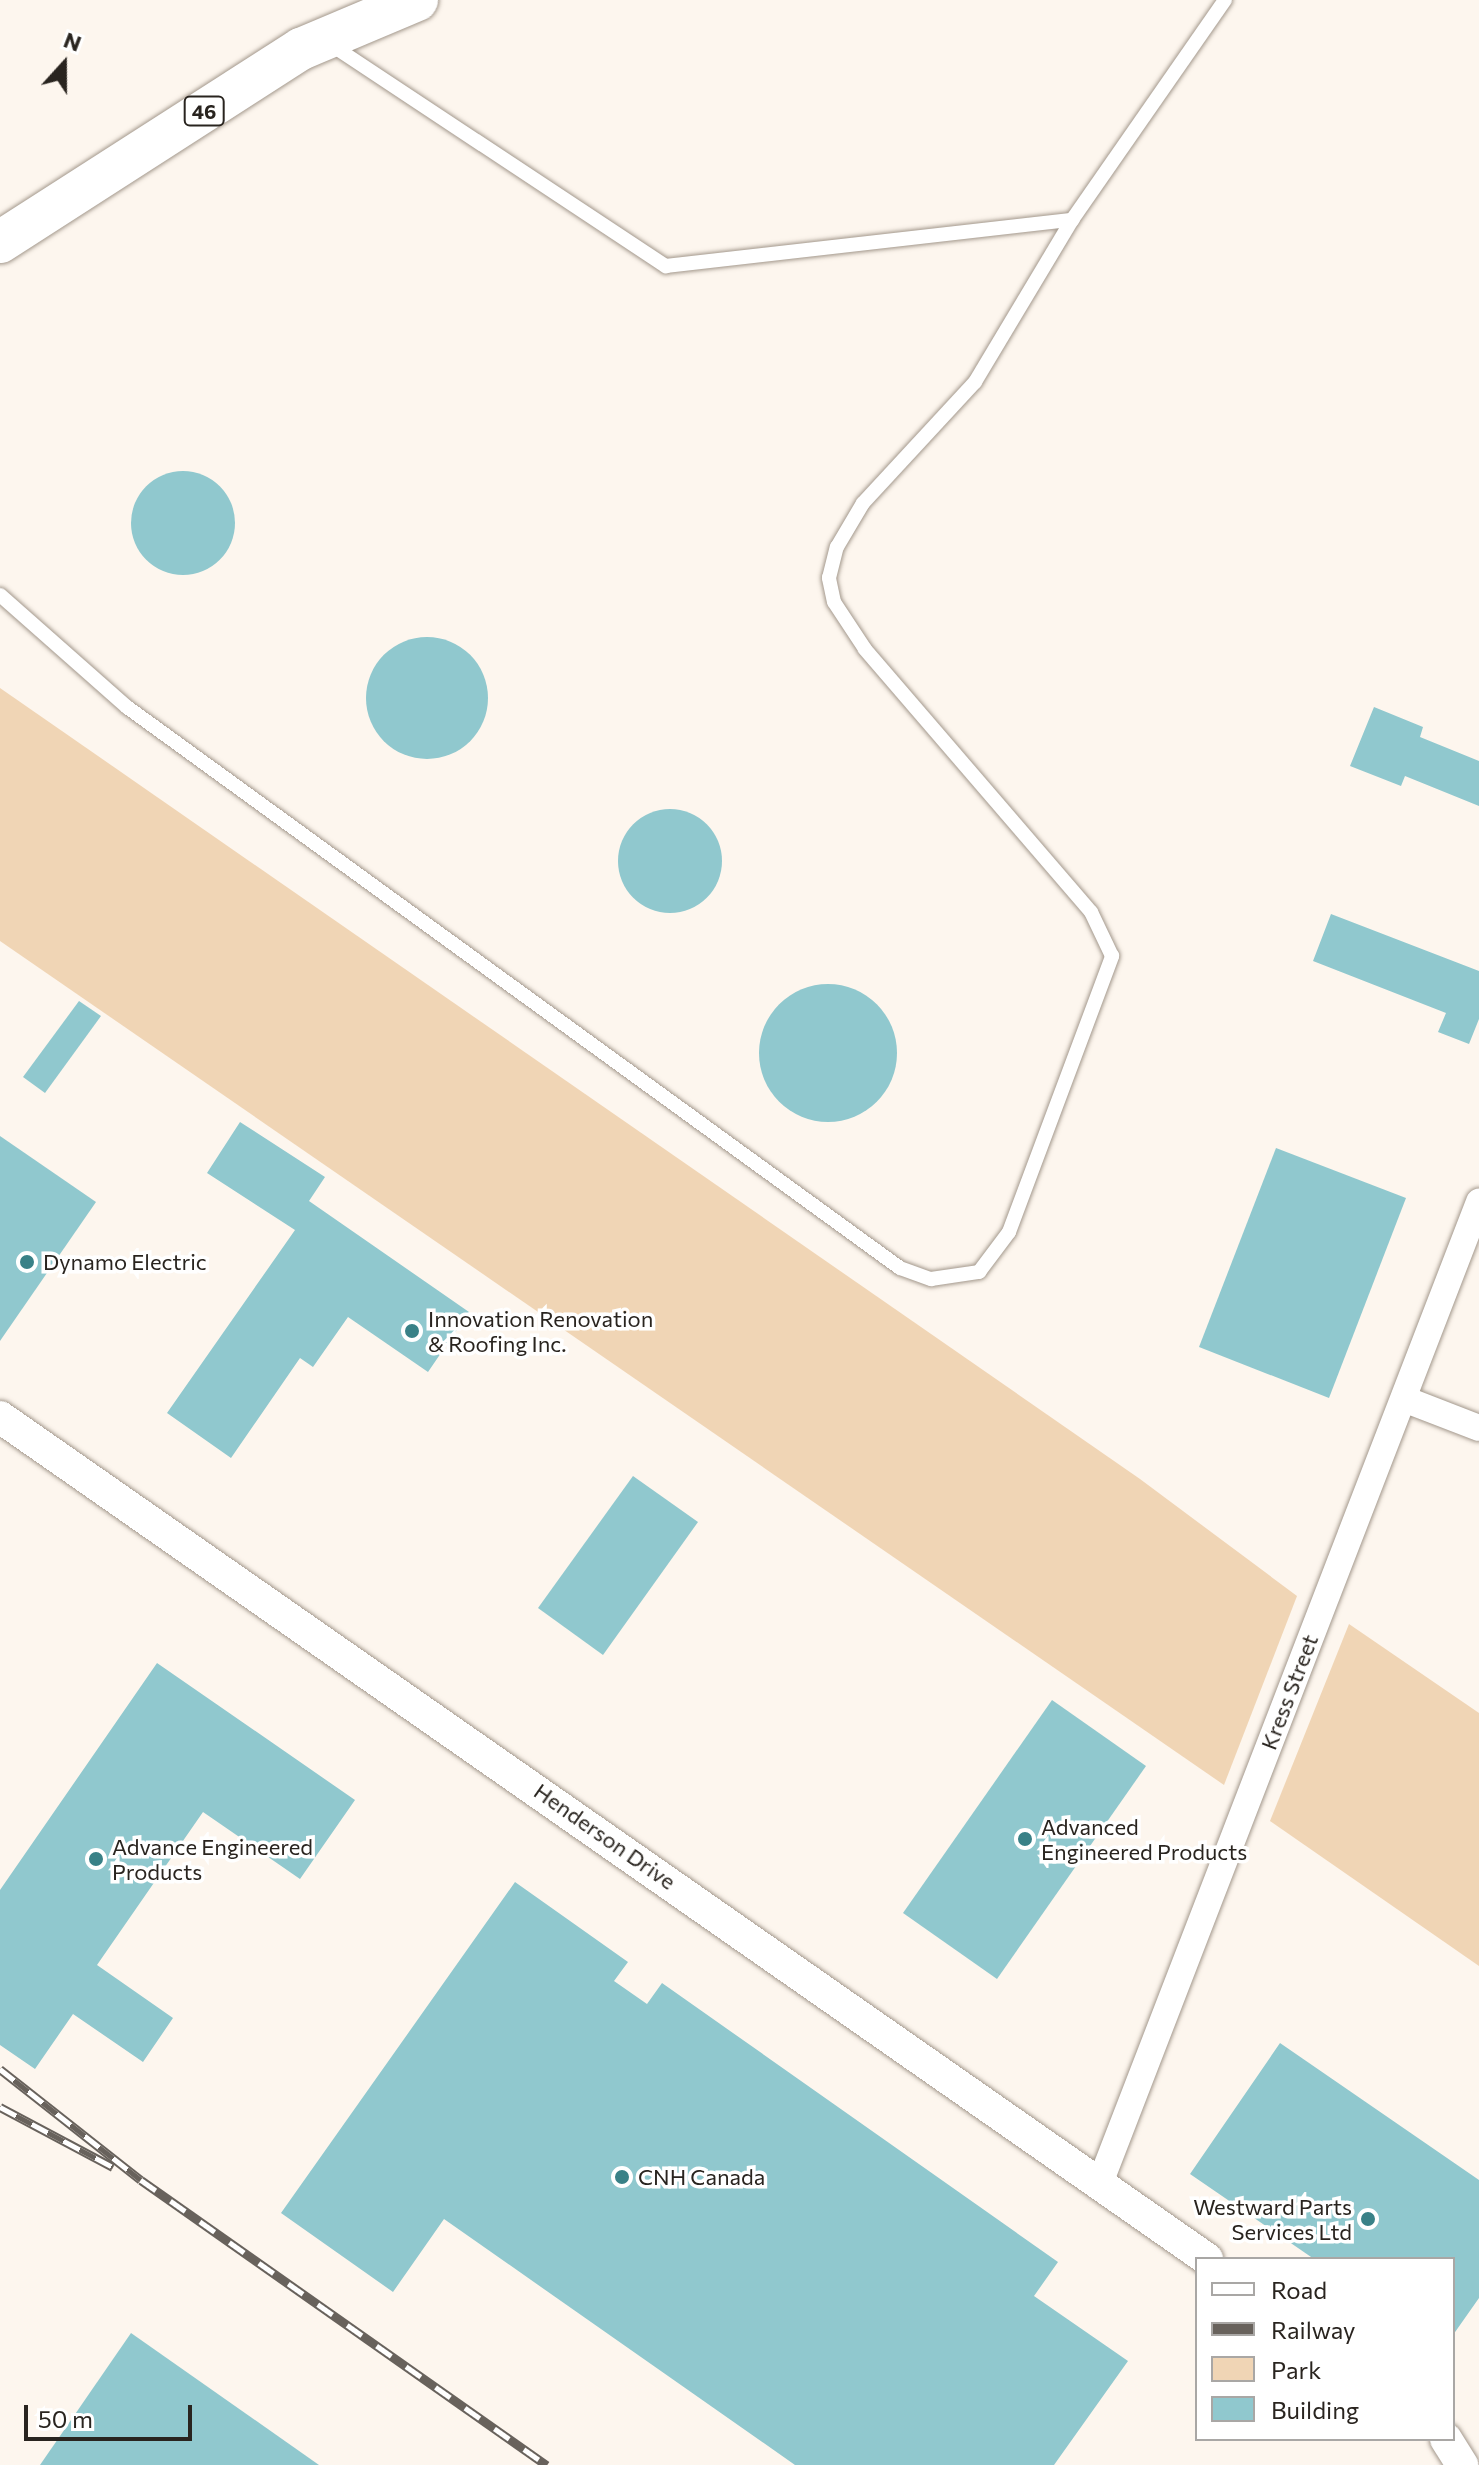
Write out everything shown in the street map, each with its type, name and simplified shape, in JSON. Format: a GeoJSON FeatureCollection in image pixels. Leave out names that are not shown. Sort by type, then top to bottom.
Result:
{"type":"FeatureCollection","features":[{"type":"Feature","properties":{"kind":"main road","name":"46"},"geometry":{"type":"LineString","coordinates":[[0,242],[323,40],[417,0]]}},
{"type":"Feature","properties":{"kind":"street","name":"Kress Street"},"geometry":{"type":"LineString","coordinates":[[1100,2183],[1479,1202]]}},
{"type":"Feature","properties":{"kind":"street"},"geometry":{"type":"LineString","coordinates":[[1404,1399],[1479,1428]]}},
{"type":"Feature","properties":{"kind":"street","name":"Henderson Drive"},"geometry":{"type":"LineString","coordinates":[[0,1417],[1204,2257]]}},
{"type":"Feature","properties":{"kind":"street"},"geometry":{"type":"LineString","coordinates":[[1447,2441],[1462,2465]]}},
{"type":"Feature","properties":{"kind":"lane"},"geometry":{"type":"LineString","coordinates":[[0,595],[127,707],[900,1268],[931,1279],[979,1272],[1009,1232],[1112,956],[1091,912],[865,649],[834,602],[829,578],[837,547],[863,503],[975,382],[1072,220],[1225,0]]}},
{"type":"Feature","properties":{"kind":"lane"},"geometry":{"type":"LineString","coordinates":[[323,40],[666,266],[1072,220]]}},
{"type":"Feature","properties":{"kind":"green space"},"geometry":{"type":"Polygon","coordinates":[[[0,688],[1140,1479],[1297,1596],[1224,1785],[0,941],[0,688]]]}},
{"type":"Feature","properties":{"kind":"green space"},"geometry":{"type":"Polygon","coordinates":[[[1349,1624],[1479,1713],[1479,1966],[1270,1821],[1349,1624]]]}},
{"type":"Feature","properties":{"kind":"building"},"geometry":{"type":"Polygon","coordinates":[[[183,471],[203,475],[220,486],[231,503],[235,523],[231,543],[220,560],[203,571],[183,575],[163,571],[146,560],[135,543],[131,523],[135,503],[146,486],[163,475],[183,471]]]}},
{"type":"Feature","properties":{"kind":"building"},"geometry":{"type":"Polygon","coordinates":[[[427,637],[450,642],[470,655],[483,675],[488,698],[483,721],[470,741],[450,754],[427,759],[404,754],[384,741],[371,721],[366,698],[371,675],[384,655],[404,642],[427,637]]]}},
{"type":"Feature","properties":{"kind":"building"},"geometry":{"type":"Polygon","coordinates":[[[1374,707],[1423,727],[1420,737],[1479,761],[1479,806],[1405,776],[1401,786],[1350,766],[1374,707]]]}},
{"type":"Feature","properties":{"kind":"building"},"geometry":{"type":"Polygon","coordinates":[[[670,809],[690,813],[707,824],[718,841],[722,861],[718,881],[707,898],[690,909],[670,913],[650,909],[633,898],[622,881],[618,861],[622,841],[633,824],[650,813],[670,809]]]}},
{"type":"Feature","properties":{"kind":"building"},"geometry":{"type":"Polygon","coordinates":[[[1331,914],[1479,971],[1479,1019],[1469,1044],[1438,1032],[1446,1013],[1313,961],[1331,914]]]}},
{"type":"Feature","properties":{"kind":"building"},"geometry":{"type":"Polygon","coordinates":[[[828,984],[854,989],[877,1004],[892,1027],[897,1053],[892,1079],[877,1102],[854,1117],[828,1122],[802,1117],[779,1102],[764,1079],[759,1053],[764,1027],[779,1004],[802,989],[828,984]]]}},
{"type":"Feature","properties":{"kind":"building"},"geometry":{"type":"Polygon","coordinates":[[[79,1001],[101,1016],[45,1093],[23,1077],[79,1001]]]}},
{"type":"Feature","properties":{"kind":"building","name":"Innovation Renovation & Roofing Inc."},"geometry":{"type":"Polygon","coordinates":[[[240,1122],[325,1177],[309,1201],[469,1312],[428,1372],[348,1317],[313,1367],[300,1358],[231,1458],[167,1413],[295,1230],[207,1173],[240,1122]]]}},
{"type":"Feature","properties":{"kind":"building","name":"Dynamo Electric"},"geometry":{"type":"Polygon","coordinates":[[[0,1136],[96,1202],[0,1341],[0,1136]]]}},
{"type":"Feature","properties":{"kind":"building"},"geometry":{"type":"Polygon","coordinates":[[[1276,1148],[1406,1198],[1329,1398],[1199,1347],[1276,1148]]]}},
{"type":"Feature","properties":{"kind":"building"},"geometry":{"type":"Polygon","coordinates":[[[633,1476],[698,1522],[603,1655],[538,1608],[633,1476]]]}},
{"type":"Feature","properties":{"kind":"building","name":"Advance Engineered Products"},"geometry":{"type":"Polygon","coordinates":[[[157,1663],[355,1800],[300,1879],[203,1812],[97,1965],[173,2018],[143,2062],[73,2014],[35,2069],[0,2045],[0,1890],[157,1663]]]}},
{"type":"Feature","properties":{"kind":"building","name":"Advanced Engineered Products"},"geometry":{"type":"Polygon","coordinates":[[[1052,1700],[1146,1766],[997,1979],[903,1913],[1052,1700]]]}},
{"type":"Feature","properties":{"kind":"building","name":"CNH Canada"},"geometry":{"type":"Polygon","coordinates":[[[515,1882],[628,1962],[614,1981],[647,2004],[662,1983],[1058,2262],[1034,2296],[1128,2361],[1054,2465],[795,2465],[444,2219],[393,2292],[281,2213],[515,1882]]]}},
{"type":"Feature","properties":{"kind":"building","name":"Westward Parts Services Ltd"},"geometry":{"type":"Polygon","coordinates":[[[1280,2043],[1479,2180],[1479,2298],[1455,2332],[1455,2257],[1311,2257],[1190,2174],[1280,2043]]]}},
{"type":"Feature","properties":{"kind":"building"},"geometry":{"type":"Polygon","coordinates":[[[131,2333],[319,2465],[40,2465],[131,2333]]]}},
{"type":"Feature","properties":{"kind":"railway"},"geometry":{"type":"LineString","coordinates":[[0,2069],[141,2180],[547,2465]]}},
{"type":"Feature","properties":{"kind":"railway"},"geometry":{"type":"LineString","coordinates":[[0,2107],[113,2167]]}},
{"type":"Feature","properties":{"kind":"place","name":"Dynamo Electric"},"geometry":{"type":"Point","coordinates":[27,1262]}},
{"type":"Feature","properties":{"kind":"place","name":"Innovation Renovation & Roofing Inc."},"geometry":{"type":"Point","coordinates":[412,1331]}},
{"type":"Feature","properties":{"kind":"place","name":"Advanced Engineered Products"},"geometry":{"type":"Point","coordinates":[1025,1839]}},
{"type":"Feature","properties":{"kind":"place","name":"Advance Engineered Products"},"geometry":{"type":"Point","coordinates":[96,1859]}},
{"type":"Feature","properties":{"kind":"place","name":"CNH Canada"},"geometry":{"type":"Point","coordinates":[622,2177]}},
{"type":"Feature","properties":{"kind":"place","name":"Westward Parts Services Ltd"},"geometry":{"type":"Point","coordinates":[1368,2219]}}]}
